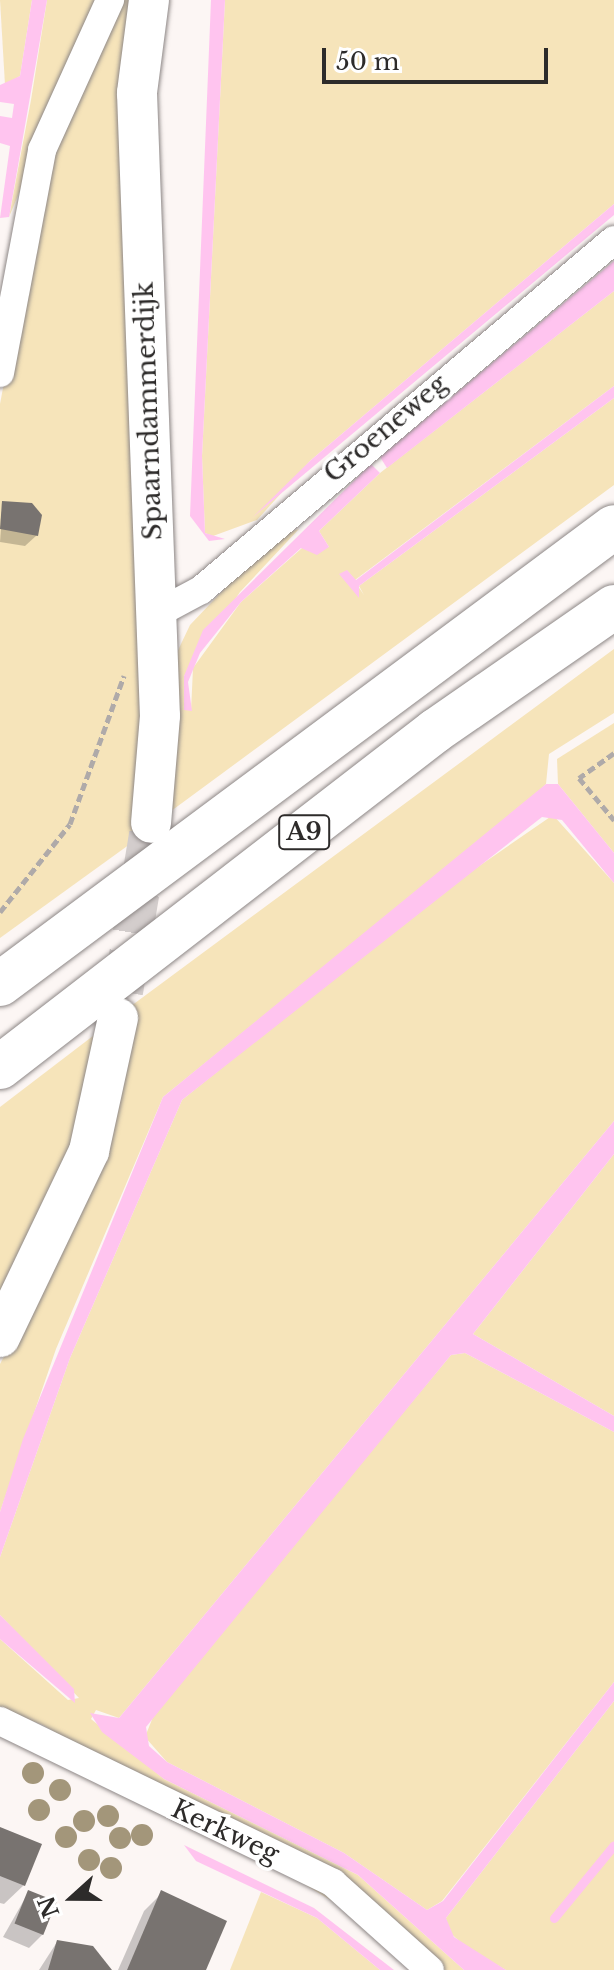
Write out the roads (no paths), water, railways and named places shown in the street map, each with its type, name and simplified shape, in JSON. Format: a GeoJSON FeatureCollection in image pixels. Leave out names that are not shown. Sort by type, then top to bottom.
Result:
{"type":"FeatureCollection","features":[{"type":"Feature","properties":{"kind":"highway","name":"A9"},"geometry":{"type":"LineString","coordinates":[[0,984],[614,527]]}},
{"type":"Feature","properties":{"kind":"highway","name":"A9"},"geometry":{"type":"LineString","coordinates":[[0,1067],[435,731],[614,607]]}},
{"type":"Feature","properties":{"kind":"street"},"geometry":{"type":"LineString","coordinates":[[0,373],[42,150],[110,0]]}},
{"type":"Feature","properties":{"kind":"street","name":"Spaarndammerdijk"},"geometry":{"type":"LineString","coordinates":[[149,0],[137,113],[158,654],[151,823]]}},
{"type":"Feature","properties":{"kind":"street","name":"Groeneweg"},"geometry":{"type":"LineString","coordinates":[[156,614],[201,590],[614,240]]}},
{"type":"Feature","properties":{"kind":"street"},"geometry":{"type":"LineString","coordinates":[[0,1337],[89,1151],[118,1018]]}},
{"type":"Feature","properties":{"kind":"street","name":"Kerkweg"},"geometry":{"type":"LineString","coordinates":[[0,1721],[333,1883],[430,1970]]}},
{"type":"Feature","properties":{"kind":"waterway"},"geometry":{"type":"LineString","coordinates":[[554,1918],[614,1845]]}},
{"type":"Feature","properties":{"kind":"tunnel"},"geometry":{"type":"LineString","coordinates":[[123,992],[151,823]]}}]}
